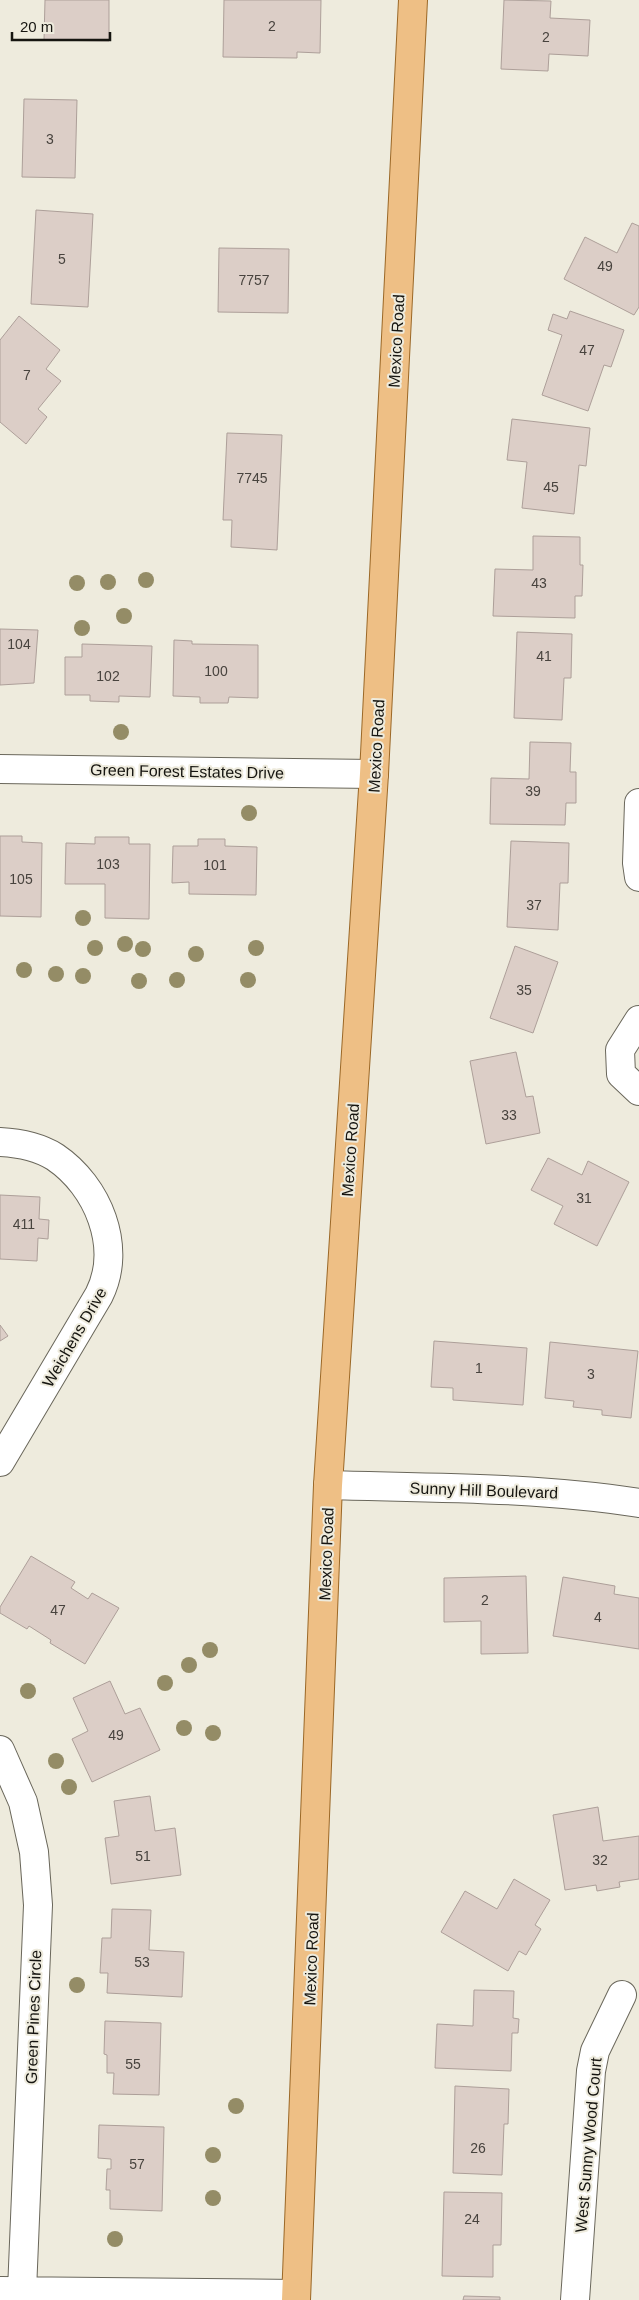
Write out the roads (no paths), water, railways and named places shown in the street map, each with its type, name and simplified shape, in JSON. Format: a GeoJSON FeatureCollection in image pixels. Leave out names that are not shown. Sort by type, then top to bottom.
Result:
{"type":"FeatureCollection","features":[{"type":"Feature","properties":{"kind":"main road","name":"Mexico Road"},"geometry":{"type":"LineString","coordinates":[[296,2297],[328,1485],[374,774],[413,0]]}},
{"type":"Feature","properties":{"kind":"street","name":"Green Forest Estates Drive"},"geometry":{"type":"LineString","coordinates":[[0,768],[374,774]]}},
{"type":"Feature","properties":{"kind":"street"},"geometry":{"type":"LineString","coordinates":[[639,803],[637,863],[639,877]]}},
{"type":"Feature","properties":{"kind":"street"},"geometry":{"type":"LineString","coordinates":[[639,1020],[620,1050],[621,1074],[639,1091]]}},
{"type":"Feature","properties":{"kind":"street","name":"Weichens Drive"},"geometry":{"type":"LineString","coordinates":[[0,1142],[35,1148],[54,1156],[74,1172],[100,1212],[109,1248],[106,1282],[0,1462]]}},
{"type":"Feature","properties":{"kind":"street","name":"Sunny Hill Boulevard"},"geometry":{"type":"LineString","coordinates":[[328,1485],[516,1490],[584,1495],[639,1503]]}},
{"type":"Feature","properties":{"kind":"street","name":"Green Pines Circle"},"geometry":{"type":"LineString","coordinates":[[0,1750],[23,1802],[34,1852],[38,1905],[11,2291],[296,2297]]}},
{"type":"Feature","properties":{"kind":"street","name":"West Sunny Wood Court"},"geometry":{"type":"LineString","coordinates":[[575,2300],[591,2071],[596,2051],[622,1995]]}}]}
